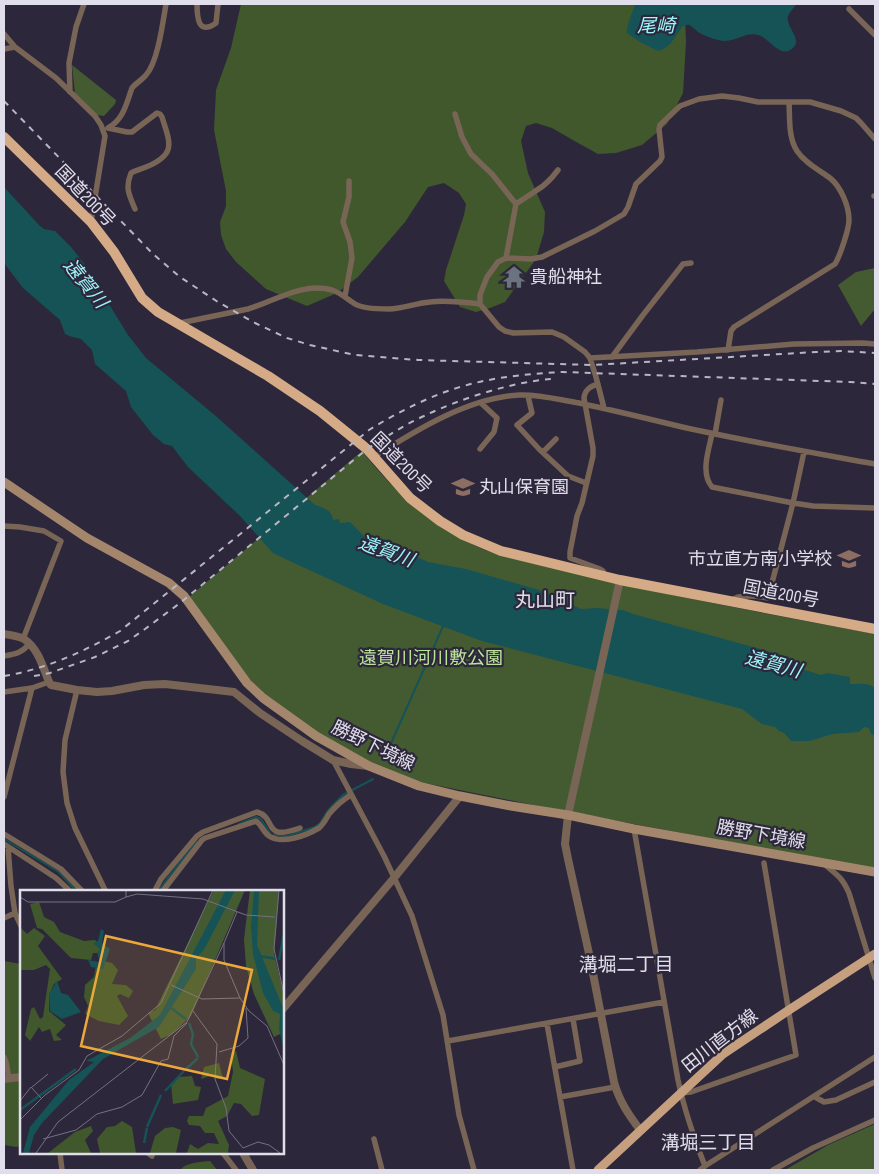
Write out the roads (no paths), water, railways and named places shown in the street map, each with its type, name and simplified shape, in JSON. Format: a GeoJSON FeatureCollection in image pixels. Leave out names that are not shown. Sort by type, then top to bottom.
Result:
{"type":"FeatureCollection","features":[{"type":"Feature","properties":{"kind":"highway","name":"国道200号"},"geometry":{"type":"LineString","coordinates":[[4,137],[91,222],[114,252],[142,298],[158,312],[268,376],[320,411],[367,449],[410,498],[440,521],[463,535],[501,551],[604,576],[619,582],[875,629]]}},
{"type":"Feature","properties":{"kind":"main road","name":"勝野下境線"},"geometry":{"type":"LineString","coordinates":[[4,482],[87,538],[169,583],[184,596],[247,683],[263,698],[316,736],[369,766],[419,786],[460,796],[511,806],[569,811],[634,829],[875,872]]}},
{"type":"Feature","properties":{"kind":"main road","name":"田川直方線"},"geometry":{"type":"LineString","coordinates":[[598,1170],[723,1054],[872,956]]}},
{"type":"Feature","properties":{"kind":"street"},"geometry":{"type":"LineString","coordinates":[[70,92],[69,63],[76,27],[84,4]]}},
{"type":"Feature","properties":{"kind":"street"},"geometry":{"type":"LineString","coordinates":[[106,129],[114,125],[121,117],[132,88],[147,74],[151,66],[160,37],[166,4]]}},
{"type":"Feature","properties":{"kind":"street"},"geometry":{"type":"LineString","coordinates":[[197,4],[197,18],[200,24],[205,27],[211,27],[216,23],[218,4]]}},
{"type":"Feature","properties":{"kind":"street"},"geometry":{"type":"LineString","coordinates":[[849,8],[875,35]]}},
{"type":"Feature","properties":{"kind":"street"},"geometry":{"type":"LineString","coordinates":[[4,34],[15,47],[56,78],[106,129],[132,132],[157,113],[160,114],[170,142],[170,148],[160,159],[147,167],[131,173],[128,190],[134,209]]}},
{"type":"Feature","properties":{"kind":"street"},"geometry":{"type":"LineString","coordinates":[[4,49],[15,47]]}},
{"type":"Feature","properties":{"kind":"street"},"geometry":{"type":"LineString","coordinates":[[604,408],[590,358],[585,352],[564,337],[552,332],[513,333],[505,331],[499,327],[480,304],[480,294],[487,277],[498,262],[506,258],[531,259],[542,257],[596,231],[624,214],[636,184],[662,157],[660,125],[680,106],[699,99],[722,96],[758,102],[810,102],[841,111],[856,118],[875,139]]}},
{"type":"Feature","properties":{"kind":"street"},"geometry":{"type":"LineString","coordinates":[[728,350],[731,331],[734,328],[835,264],[850,221],[846,204],[836,184],[798,153],[792,142],[789,102]]}},
{"type":"Feature","properties":{"kind":"street"},"geometry":{"type":"LineString","coordinates":[[455,114],[462,137],[471,154],[492,174],[516,204]]}},
{"type":"Feature","properties":{"kind":"street"},"geometry":{"type":"LineString","coordinates":[[91,222],[106,129]]}},
{"type":"Feature","properties":{"kind":"street"},"geometry":{"type":"LineString","coordinates":[[506,258],[516,204],[539,190],[558,170]]}},
{"type":"Feature","properties":{"kind":"street"},"geometry":{"type":"LineString","coordinates":[[345,296],[352,258],[350,242],[343,222],[349,197],[349,180]]}},
{"type":"Feature","properties":{"kind":"street"},"geometry":{"type":"LineString","coordinates":[[612,357],[683,264],[691,263]]}},
{"type":"Feature","properties":{"kind":"street"},"geometry":{"type":"LineString","coordinates":[[177,324],[259,306],[304,289],[332,290],[345,296],[357,305],[388,309],[429,302],[448,301],[480,304]]}},
{"type":"Feature","properties":{"kind":"street"},"geometry":{"type":"LineString","coordinates":[[590,358],[794,344],[875,344]]}},
{"type":"Feature","properties":{"kind":"street"},"geometry":{"type":"LineString","coordinates":[[598,384],[591,386],[584,394],[593,456],[577,516],[570,558],[600,569],[603,571],[604,576]]}},
{"type":"Feature","properties":{"kind":"street"},"geometry":{"type":"LineString","coordinates":[[374,457],[404,438],[442,418],[481,403],[519,395],[547,397],[604,408],[713,434],[875,464]]}},
{"type":"Feature","properties":{"kind":"street"},"geometry":{"type":"LineString","coordinates":[[528,396],[532,413],[517,425],[568,476],[586,483]]}},
{"type":"Feature","properties":{"kind":"street"},"geometry":{"type":"LineString","coordinates":[[721,400],[706,464],[707,479],[712,487],[813,506],[875,508]]}},
{"type":"Feature","properties":{"kind":"street"},"geometry":{"type":"LineString","coordinates":[[480,449],[494,432],[497,418],[481,403]]}},
{"type":"Feature","properties":{"kind":"street"},"geometry":{"type":"LineString","coordinates":[[543,452],[556,438]]}},
{"type":"Feature","properties":{"kind":"street"},"geometry":{"type":"LineString","coordinates":[[731,602],[736,597],[758,596],[768,598],[793,503],[804,452]]}},
{"type":"Feature","properties":{"kind":"street"},"geometry":{"type":"LineString","coordinates":[[4,526],[44,530],[61,541],[25,649],[20,653],[4,656]]}},
{"type":"Feature","properties":{"kind":"street"},"geometry":{"type":"LineString","coordinates":[[619,582],[569,811],[565,844],[602,1014],[615,1087],[623,1105],[640,1130]]}},
{"type":"Feature","properties":{"kind":"street"},"geometry":{"type":"LineString","coordinates":[[4,634],[26,642],[39,657],[48,682],[52,685],[97,692],[165,684],[234,692],[284,729],[332,760],[369,766]]}},
{"type":"Feature","properties":{"kind":"street"},"geometry":{"type":"LineString","coordinates":[[4,692],[32,688],[48,682]]}},
{"type":"Feature","properties":{"kind":"street"},"geometry":{"type":"LineString","coordinates":[[4,797],[32,688]]}},
{"type":"Feature","properties":{"kind":"street"},"geometry":{"type":"LineString","coordinates":[[77,690],[65,740],[63,772],[67,803],[75,828],[105,890]]}},
{"type":"Feature","properties":{"kind":"street"},"geometry":{"type":"LineString","coordinates":[[332,760],[384,856],[412,916],[443,1015],[459,1115],[474,1170]]}},
{"type":"Feature","properties":{"kind":"street"},"geometry":{"type":"LineString","coordinates":[[155,890],[161,879],[197,836],[203,832],[257,812],[263,815],[272,830],[276,832],[291,835],[319,828],[349,793]]}},
{"type":"Feature","properties":{"kind":"street"},"geometry":{"type":"LineString","coordinates":[[284,1008],[394,878],[460,796]]}},
{"type":"Feature","properties":{"kind":"street"},"geometry":{"type":"LineString","coordinates":[[164,890],[205,838],[256,821],[259,822],[269,837],[275,839],[282,840],[300,828]]}},
{"type":"Feature","properties":{"kind":"street"},"geometry":{"type":"LineString","coordinates":[[634,829],[681,1093],[703,1168],[875,1058]]}},
{"type":"Feature","properties":{"kind":"street"},"geometry":{"type":"LineString","coordinates":[[4,834],[61,869],[81,890]]}},
{"type":"Feature","properties":{"kind":"street"},"geometry":{"type":"LineString","coordinates":[[6,849],[56,878],[69,890]]}},
{"type":"Feature","properties":{"kind":"street"},"geometry":{"type":"LineString","coordinates":[[6,849],[15,913],[20,924]]}},
{"type":"Feature","properties":{"kind":"street"},"geometry":{"type":"LineString","coordinates":[[820,861],[844,882],[872,956],[875,978]]}},
{"type":"Feature","properties":{"kind":"street"},"geometry":{"type":"LineString","coordinates":[[681,1093],[691,1092],[796,1055],[764,863]]}},
{"type":"Feature","properties":{"kind":"street"},"geometry":{"type":"LineString","coordinates":[[4,918],[15,913]]}},
{"type":"Feature","properties":{"kind":"street"},"geometry":{"type":"LineString","coordinates":[[15,913],[20,919]]}},
{"type":"Feature","properties":{"kind":"street"},"geometry":{"type":"LineString","coordinates":[[448,1041],[664,1002]]}},
{"type":"Feature","properties":{"kind":"street"},"geometry":{"type":"LineString","coordinates":[[555,1067],[580,1061],[573,1019]]}},
{"type":"Feature","properties":{"kind":"street"},"geometry":{"type":"LineString","coordinates":[[547,1024],[573,1170]]}},
{"type":"Feature","properties":{"kind":"street"},"geometry":{"type":"LineString","coordinates":[[4,1057],[6,1062],[6,1078],[20,1076]]}},
{"type":"Feature","properties":{"kind":"street"},"geometry":{"type":"LineString","coordinates":[[815,1097],[824,1102],[836,1100],[875,1082]]}},
{"type":"Feature","properties":{"kind":"street"},"geometry":{"type":"LineString","coordinates":[[560,1097],[615,1087]]}},
{"type":"Feature","properties":{"kind":"street"},"geometry":{"type":"LineString","coordinates":[[773,1170],[813,1148],[875,1120]]}},
{"type":"Feature","properties":{"kind":"street"},"geometry":{"type":"LineString","coordinates":[[374,1139],[382,1170]]}},
{"type":"Feature","properties":{"kind":"street"},"geometry":{"type":"LineString","coordinates":[[60,1154],[62,1170]]}},
{"type":"Feature","properties":{"kind":"street"},"geometry":{"type":"LineString","coordinates":[[224,1154],[236,1170]]}},
{"type":"Feature","properties":{"kind":"street"},"geometry":{"type":"LineString","coordinates":[[244,1154],[253,1170]]}},
{"type":"Feature","properties":{"kind":"water","name":"尾崎"},"geometry":{"type":"Polygon","coordinates":[[[635,4],[797,4],[788,16],[796,44],[789,51],[780,50],[765,38],[756,34],[724,41],[704,35],[687,25],[682,27],[669,45],[658,51],[627,33],[635,4]]]}},
{"type":"Feature","properties":{"kind":"water","name":"遠賀川"},"geometry":{"type":"Polygon","coordinates":[[[4,187],[40,226],[44,229],[55,231],[71,247],[83,262],[128,335],[146,358],[217,417],[315,505],[329,512],[333,520],[339,519],[340,523],[350,522],[372,547],[378,546],[382,541],[398,545],[428,562],[466,569],[539,590],[581,609],[623,610],[789,657],[792,662],[799,662],[805,670],[821,675],[827,673],[850,677],[850,684],[866,684],[875,688],[875,736],[871,734],[869,728],[864,727],[859,732],[832,734],[810,741],[791,741],[775,727],[762,724],[742,709],[482,641],[383,604],[273,553],[240,516],[188,467],[172,446],[164,444],[153,435],[131,407],[126,391],[95,364],[92,350],[81,339],[65,334],[60,320],[23,288],[4,263],[4,187]]]}},
{"type":"Feature","properties":{"kind":"waterway"},"geometry":{"type":"LineString","coordinates":[[384,759],[444,624]]}},
{"type":"Feature","properties":{"kind":"waterway"},"geometry":{"type":"LineString","coordinates":[[274,835],[287,836],[315,827],[343,795],[373,779]]}},
{"type":"Feature","properties":{"kind":"waterway"},"geometry":{"type":"LineString","coordinates":[[239,824],[256,817],[261,819],[270,833]]}},
{"type":"Feature","properties":{"kind":"waterway"},"geometry":{"type":"LineString","coordinates":[[4,839],[59,872],[75,890]]}},
{"type":"Feature","properties":{"kind":"waterway"},"geometry":{"type":"LineString","coordinates":[[159,890],[197,842]]}},
{"type":"Feature","properties":{"kind":"railway"},"geometry":{"type":"LineString","coordinates":[[4,101],[153,254],[180,277],[255,323],[287,338],[310,345],[355,355],[418,360],[593,365],[816,352],[875,353]]}},
{"type":"Feature","properties":{"kind":"railway"},"geometry":{"type":"LineString","coordinates":[[4,676],[35,669],[64,659],[120,631],[369,430],[406,409],[459,387],[503,377],[563,372],[875,384]]}},
{"type":"Feature","properties":{"kind":"railway"},"geometry":{"type":"LineString","coordinates":[[34,676],[50,673],[95,657],[128,641],[180,603],[367,449],[402,427],[469,398],[520,384],[551,379]]}},
{"type":"Feature","properties":{"kind":"place","name":"貴船神社"},"geometry":{"type":"Point","coordinates":[514,277]}},
{"type":"Feature","properties":{"kind":"place","name":"丸山保育園"},"geometry":{"type":"Point","coordinates":[463,487]}},
{"type":"Feature","properties":{"kind":"place","name":"市立直方南小学校"},"geometry":{"type":"Point","coordinates":[849,559]}},
{"type":"Feature","properties":{"kind":"district","name":"丸山町"},"geometry":{"type":"Point","coordinates":[545,601]}},
{"type":"Feature","properties":{"kind":"district","name":"溝堀二丁目"},"geometry":{"type":"Point","coordinates":[626,965]}},
{"type":"Feature","properties":{"kind":"district","name":"溝堀三丁目"},"geometry":{"type":"Point","coordinates":[708,1143]}},
{"type":"Feature","properties":{"kind":"park label","name":"遠賀川河川敷公園"},"geometry":{"type":"Point","coordinates":[431,658]}}]}
